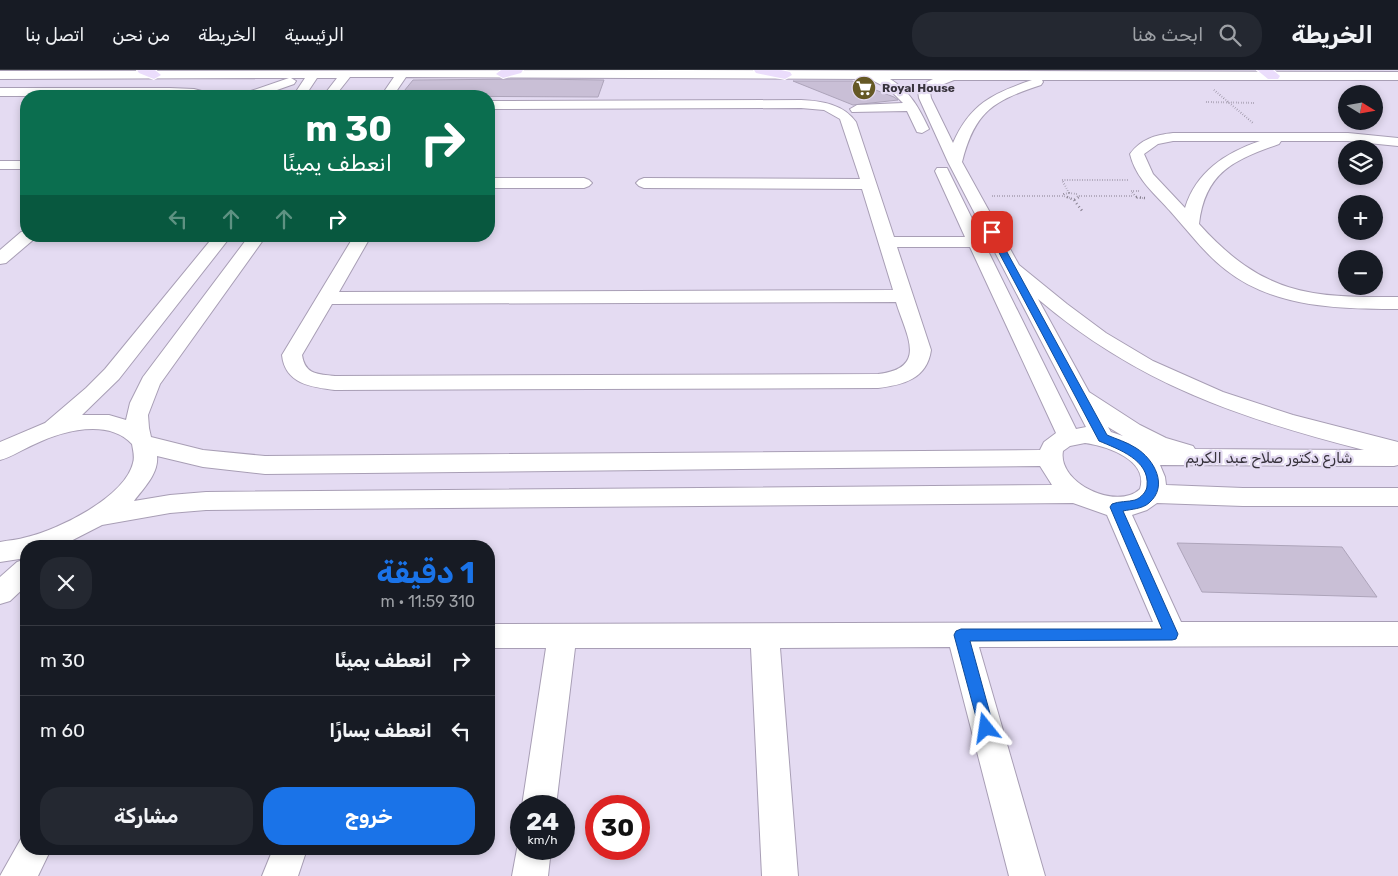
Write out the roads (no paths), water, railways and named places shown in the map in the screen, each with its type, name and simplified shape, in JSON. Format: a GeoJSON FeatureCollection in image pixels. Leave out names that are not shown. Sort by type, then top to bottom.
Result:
{"type":"FeatureCollection","features":[{"type":"Feature","properties":{"kind":"main road"},"geometry":{"type":"LineString","coordinates":[[761,70],[785,75]]}},
{"type":"Feature","properties":{"kind":"street"},"geometry":{"type":"LineString","coordinates":[[0,75],[510,72],[626,88],[827,107],[845,116],[849,122],[921,350],[921,360],[911,372],[893,380],[878,382],[355,383],[327,382],[306,378],[297,372],[292,364],[292,355],[359,242]]}},
{"type":"Feature","properties":{"kind":"street"},"geometry":{"type":"LineString","coordinates":[[495,104],[626,88],[785,75],[1197,76],[1269,73],[1315,76],[1398,76]]}},
{"type":"Feature","properties":{"kind":"street"},"geometry":{"type":"LineString","coordinates":[[264,90],[313,74]]}},
{"type":"Feature","properties":{"kind":"street"},"geometry":{"type":"LineString","coordinates":[[303,90],[313,74]]}},
{"type":"Feature","properties":{"kind":"street"},"geometry":{"type":"LineString","coordinates":[[334,90],[346,74]]}},
{"type":"Feature","properties":{"kind":"street"},"geometry":{"type":"LineString","coordinates":[[391,90],[402,74]]}},
{"type":"Feature","properties":{"kind":"street"},"geometry":{"type":"LineString","coordinates":[[207,75],[219,87]]}},
{"type":"Feature","properties":{"kind":"street"},"geometry":{"type":"LineString","coordinates":[[871,76],[889,83],[902,92],[912,107],[1069,437]]}},
{"type":"Feature","properties":{"kind":"street"},"geometry":{"type":"LineString","coordinates":[[924,91],[930,85],[953,76]]}},
{"type":"Feature","properties":{"kind":"street"},"geometry":{"type":"LineString","coordinates":[[955,162],[963,132],[969,121],[979,111],[1006,94],[1061,76]]}},
{"type":"Feature","properties":{"kind":"street"},"geometry":{"type":"LineString","coordinates":[[1315,76],[1398,88]]}},
{"type":"Feature","properties":{"kind":"street"},"geometry":{"type":"LineString","coordinates":[[902,92],[912,89],[924,91]]}},
{"type":"Feature","properties":{"kind":"street"},"geometry":{"type":"LineString","coordinates":[[924,91],[925,98],[955,162],[1103,438]]}},
{"type":"Feature","properties":{"kind":"street"},"geometry":{"type":"LineString","coordinates":[[0,92],[20,92]]}},
{"type":"Feature","properties":{"kind":"street"},"geometry":{"type":"LineString","coordinates":[[857,109],[912,107]]}},
{"type":"Feature","properties":{"kind":"street"},"geometry":{"type":"LineString","coordinates":[[1398,142],[1368,138],[1181,136],[1149,142],[1141,147],[1136,154],[1138,162],[1150,180],[1226,261],[1241,273],[1283,292],[1332,302],[1398,303]]}},
{"type":"Feature","properties":{"kind":"street"},"geometry":{"type":"LineString","coordinates":[[1191,225],[1192,209],[1196,194],[1204,180],[1216,169],[1251,150],[1288,136]]}},
{"type":"Feature","properties":{"kind":"street"},"geometry":{"type":"LineString","coordinates":[[0,156],[20,156]]}},
{"type":"Feature","properties":{"kind":"street"},"geometry":{"type":"LineString","coordinates":[[0,165],[20,165]]}},
{"type":"Feature","properties":{"kind":"street"},"geometry":{"type":"LineString","coordinates":[[495,183],[584,183]]}},
{"type":"Feature","properties":{"kind":"street"},"geometry":{"type":"LineString","coordinates":[[644,183],[868,184]]}},
{"type":"Feature","properties":{"kind":"street"},"geometry":{"type":"LineString","coordinates":[[964,216],[983,215]]}},
{"type":"Feature","properties":{"kind":"street"},"geometry":{"type":"LineString","coordinates":[[0,239],[20,230]]}},
{"type":"Feature","properties":{"kind":"street"},"geometry":{"type":"LineString","coordinates":[[0,259],[20,233]]}},
{"type":"Feature","properties":{"kind":"street"},"geometry":{"type":"LineString","coordinates":[[0,452],[41,433],[94,393],[112,374],[219,242]]}},
{"type":"Feature","properties":{"kind":"street"},"geometry":{"type":"LineString","coordinates":[[65,540],[122,497],[138,477],[144,465],[146,453],[135,422],[150,382],[253,242]]}},
{"type":"Feature","properties":{"kind":"street"},"geometry":{"type":"LineString","coordinates":[[886,242],[976,242]]}},
{"type":"Feature","properties":{"kind":"street"},"geometry":{"type":"LineString","coordinates":[[1011,267],[1082,326],[1114,347],[1178,381],[1242,407],[1292,424],[1398,450]]}},
{"type":"Feature","properties":{"kind":"street"},"geometry":{"type":"LineString","coordinates":[[326,298],[904,296]]}},
{"type":"Feature","properties":{"kind":"street"},"geometry":{"type":"LineString","coordinates":[[1077,392],[1114,419],[1151,439],[1182,452],[1216,458]]}},
{"type":"Feature","properties":{"kind":"street"},"geometry":{"type":"LineString","coordinates":[[0,447],[41,433],[87,422],[124,427],[141,440],[168,453],[199,459],[265,464],[1050,458]]}},
{"type":"Feature","properties":{"kind":"street"},"geometry":{"type":"LineString","coordinates":[[1085,435],[1103,438],[1123,445],[1140,457],[1152,476],[1153,488],[1151,494],[1137,504],[1116,507],[1095,503],[1075,494],[1059,480],[1050,465],[1050,458],[1057,443],[1069,437],[1085,435]]}},
{"type":"Feature","properties":{"kind":"street","name":"شارع دكتور صلاح عبد الكريم"},"geometry":{"type":"LineString","coordinates":[[1140,457],[1398,458]]}},
{"type":"Feature","properties":{"kind":"street"},"geometry":{"type":"LineString","coordinates":[[243,500],[233,493],[235,481],[248,470],[265,464]]}},
{"type":"Feature","properties":{"kind":"street"},"geometry":{"type":"LineString","coordinates":[[50,540],[67,534],[94,519],[170,504],[243,500],[1075,494]]}},
{"type":"Feature","properties":{"kind":"street"},"geometry":{"type":"LineString","coordinates":[[1151,494],[1243,498],[1398,497]]}},
{"type":"Feature","properties":{"kind":"street"},"geometry":{"type":"LineString","coordinates":[[1116,507],[1172,634]]}},
{"type":"Feature","properties":{"kind":"street"},"geometry":{"type":"LineString","coordinates":[[0,552],[20,549]]}},
{"type":"Feature","properties":{"kind":"street"},"geometry":{"type":"LineString","coordinates":[[0,593],[20,575]]}},
{"type":"Feature","properties":{"kind":"street"},"geometry":{"type":"LineString","coordinates":[[495,636],[1398,634]]}},
{"type":"Feature","properties":{"kind":"street"},"geometry":{"type":"LineString","coordinates":[[765,635],[780,876]]}},
{"type":"Feature","properties":{"kind":"street"},"geometry":{"type":"LineString","coordinates":[[961,635],[1027,876]]}},
{"type":"Feature","properties":{"kind":"street"},"geometry":{"type":"LineString","coordinates":[[540,795],[562,636]]}},
{"type":"Feature","properties":{"kind":"street"},"geometry":{"type":"LineString","coordinates":[[18,876],[30,855]]}},
{"type":"Feature","properties":{"kind":"street"},"geometry":{"type":"LineString","coordinates":[[280,876],[288,855]]}},
{"type":"Feature","properties":{"kind":"street"},"geometry":{"type":"LineString","coordinates":[[530,876],[532,860]]}},
{"type":"Feature","properties":{"kind":"place","name":"Royal House"},"geometry":{"type":"Point","coordinates":[864,88]}}]}
